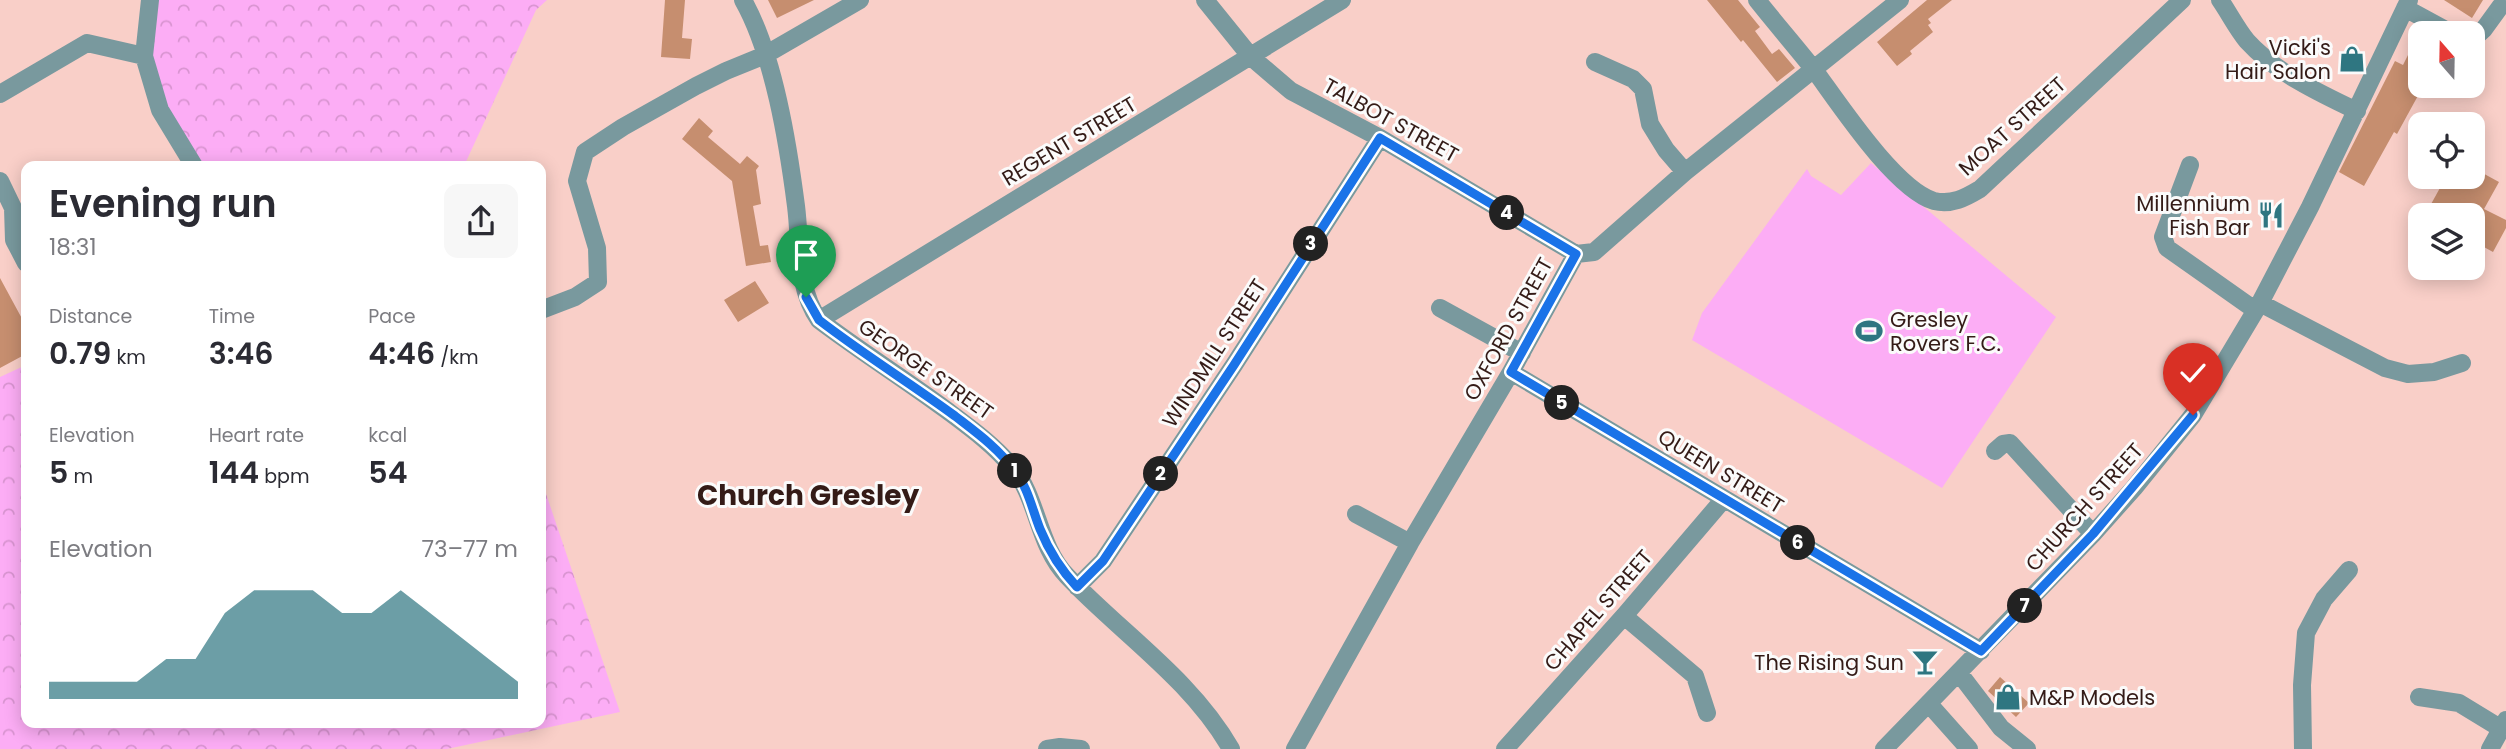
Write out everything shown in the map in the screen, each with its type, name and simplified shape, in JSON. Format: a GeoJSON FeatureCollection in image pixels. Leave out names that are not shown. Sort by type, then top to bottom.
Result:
{"type":"FeatureCollection","features":[{"type":"Feature","properties":{"kind":"street"},"geometry":{"type":"LineString","coordinates":[[150,0],[144,56],[160,110],[191,161]]}},
{"type":"Feature","properties":{"kind":"street"},"geometry":{"type":"LineString","coordinates":[[743,0],[765,55],[789,162],[806,297],[819,320]]}},
{"type":"Feature","properties":{"kind":"street"},"geometry":{"type":"LineString","coordinates":[[546,308],[575,297],[598,282],[597,248],[577,181],[585,152],[696,86],[765,55],[860,0]]}},
{"type":"Feature","properties":{"kind":"street","name":"TALBOT STREET"},"geometry":{"type":"LineString","coordinates":[[1205,0],[1251,57],[1291,91],[1380,138],[1576,254]]}},
{"type":"Feature","properties":{"kind":"street","name":"REGENT STREET"},"geometry":{"type":"LineString","coordinates":[[819,320],[1342,0]]}},
{"type":"Feature","properties":{"kind":"street","name":"MOAT STREET"},"geometry":{"type":"LineString","coordinates":[[1757,0],[1864,137],[1896,173],[1918,193],[1934,200],[1950,202],[1980,189],[2182,0]]}},
{"type":"Feature","properties":{"kind":"street","name":"OXFORD STREET"},"geometry":{"type":"LineString","coordinates":[[1295,749],[1576,254],[1594,252],[1685,172],[1900,0]]}},
{"type":"Feature","properties":{"kind":"street"},"geometry":{"type":"LineString","coordinates":[[2220,0],[2246,40],[2263,55],[2307,85],[2357,111]]}},
{"type":"Feature","properties":{"kind":"street"},"geometry":{"type":"LineString","coordinates":[[2407,4],[2433,21]]}},
{"type":"Feature","properties":{"kind":"street","name":"CHURCH STREET"},"geometry":{"type":"LineString","coordinates":[[1884,749],[2093,534],[2193,415],[2258,306],[2357,111],[2407,4]]}},
{"type":"Feature","properties":{"kind":"street"},"geometry":{"type":"LineString","coordinates":[[2485,28],[2500,7]]}},
{"type":"Feature","properties":{"kind":"street"},"geometry":{"type":"LineString","coordinates":[[0,94],[87,43],[144,56]]}},
{"type":"Feature","properties":{"kind":"street"},"geometry":{"type":"LineString","coordinates":[[1595,62],[1633,79],[1643,89],[1650,124],[1666,150],[1685,172]]}},
{"type":"Feature","properties":{"kind":"street","name":"WINDMILL STREET"},"geometry":{"type":"LineString","coordinates":[[1077,587],[1110,550],[1234,365],[1380,138]]}},
{"type":"Feature","properties":{"kind":"street"},"geometry":{"type":"LineString","coordinates":[[2190,165],[2163,237],[2167,248],[2258,306],[2385,368],[2409,374],[2434,372],[2462,363]]}},
{"type":"Feature","properties":{"kind":"street"},"geometry":{"type":"LineString","coordinates":[[3,188],[13,208],[14,240],[21,253]]}},
{"type":"Feature","properties":{"kind":"street"},"geometry":{"type":"LineString","coordinates":[[1440,308],[1522,353]]}},
{"type":"Feature","properties":{"kind":"street","name":"GEORGE STREET"},"geometry":{"type":"LineString","coordinates":[[819,320],[992,444],[1017,472],[1050,552],[1064,573],[1188,691],[1231,749]]}},
{"type":"Feature","properties":{"kind":"street","name":"QUEEN STREET"},"geometry":{"type":"LineString","coordinates":[[1511,372],[1981,651]]}},
{"type":"Feature","properties":{"kind":"street"},"geometry":{"type":"LineString","coordinates":[[1995,450],[2010,443],[2093,534]]}},
{"type":"Feature","properties":{"kind":"street","name":"CHAPEL STREET"},"geometry":{"type":"LineString","coordinates":[[1505,749],[1723,500]]}},
{"type":"Feature","properties":{"kind":"street"},"geometry":{"type":"LineString","coordinates":[[1356,514],[1410,543]]}},
{"type":"Feature","properties":{"kind":"street"},"geometry":{"type":"LineString","coordinates":[[2303,749],[2302,685],[2306,633],[2324,599],[2349,570]]}},
{"type":"Feature","properties":{"kind":"street"},"geometry":{"type":"LineString","coordinates":[[1624,616],[1695,676],[1707,713]]}},
{"type":"Feature","properties":{"kind":"street"},"geometry":{"type":"LineString","coordinates":[[1959,673],[2001,728],[2027,749]]}},
{"type":"Feature","properties":{"kind":"street"},"geometry":{"type":"LineString","coordinates":[[2419,697],[2459,703],[2503,724],[2490,749]]}},
{"type":"Feature","properties":{"kind":"street"},"geometry":{"type":"LineString","coordinates":[[1929,704],[1969,749]]}},
{"type":"Feature","properties":{"kind":"street"},"geometry":{"type":"LineString","coordinates":[[1047,749],[1081,749]]}},
{"type":"Feature","properties":{"kind":"green space"},"geometry":{"type":"Polygon","coordinates":[[[150,0],[547,0],[536,10],[466,161],[196,161],[160,110],[144,56],[150,0]]]}},
{"type":"Feature","properties":{"kind":"green space","name":"Gresley Rovers F.C."},"geometry":{"type":"Polygon","coordinates":[[[1871,163],[2056,317],[1942,488],[1692,340],[1702,313],[1807,169],[1811,176],[1841,195],[1871,163]]]}},
{"type":"Feature","properties":{"kind":"green space"},"geometry":{"type":"Polygon","coordinates":[[[21,367],[21,728],[545,728],[447,749],[0,749],[0,377],[21,367]]]}},
{"type":"Feature","properties":{"kind":"green space"},"geometry":{"type":"Polygon","coordinates":[[[546,494],[620,712],[546,728],[546,494]]]}},
{"type":"Feature","properties":{"kind":"building"},"geometry":{"type":"Polygon","coordinates":[[[665,0],[685,0],[682,38],[692,39],[690,59],[661,57],[665,0]]]}},
{"type":"Feature","properties":{"kind":"building"},"geometry":{"type":"Polygon","coordinates":[[[768,0],[814,0],[777,18],[768,0]]]}},
{"type":"Feature","properties":{"kind":"building"},"geometry":{"type":"Polygon","coordinates":[[[1707,0],[1738,0],[1760,27],[1755,31],[1772,54],[1779,49],[1795,68],[1777,82],[1707,0]]]}},
{"type":"Feature","properties":{"kind":"building"},"geometry":{"type":"Polygon","coordinates":[[[1927,0],[1952,0],[1928,19],[1931,23],[1928,25],[1933,32],[1897,66],[1877,42],[1927,0]]]}},
{"type":"Feature","properties":{"kind":"building"},"geometry":{"type":"Polygon","coordinates":[[[2444,0],[2483,0],[2472,18],[2444,0]]]}},
{"type":"Feature","properties":{"kind":"building"},"geometry":{"type":"Polygon","coordinates":[[[2408,55],[2408,98],[2417,98],[2364,186],[2339,172],[2395,61],[2403,65],[2408,55]]]}},
{"type":"Feature","properties":{"kind":"building"},"geometry":{"type":"Polygon","coordinates":[[[699,118],[713,131],[708,137],[740,164],[747,156],[759,166],[756,170],[761,204],[753,206],[760,246],[768,245],[771,262],[746,266],[732,181],[682,139],[699,118]]]}},
{"type":"Feature","properties":{"kind":"building"},"geometry":{"type":"Polygon","coordinates":[[[2485,174],[2499,182],[2485,207],[2485,203],[2432,203],[2439,189],[2485,189],[2485,174]]]}},
{"type":"Feature","properties":{"kind":"building"},"geometry":{"type":"Polygon","coordinates":[[[2485,210],[2506,220],[2506,228],[2493,252],[2485,248],[2485,210]]]}},
{"type":"Feature","properties":{"kind":"building"},"geometry":{"type":"Polygon","coordinates":[[[0,278],[21,317],[21,357],[0,368],[0,278]]]}},
{"type":"Feature","properties":{"kind":"building"},"geometry":{"type":"Polygon","coordinates":[[[755,281],[769,303],[738,322],[724,300],[755,281]]]}},
{"type":"Feature","properties":{"kind":"building","name":"M&P Models"},"geometry":{"type":"Polygon","coordinates":[[[2000,677],[2029,703],[2016,717],[1988,691],[2000,677]]]}},
{"type":"Feature","properties":{"kind":"place","name":"Vicki's Hair Salon"},"geometry":{"type":"Point","coordinates":[2352,59]}},
{"type":"Feature","properties":{"kind":"place","name":"Millennium Fish Bar"},"geometry":{"type":"Point","coordinates":[2271,215]}},
{"type":"Feature","properties":{"kind":"place","name":"Gresley Rovers F.C."},"geometry":{"type":"Point","coordinates":[1869,331]}},
{"type":"Feature","properties":{"kind":"place","name":"The Rising Sun"},"geometry":{"type":"Point","coordinates":[1925,662]}},
{"type":"Feature","properties":{"kind":"place","name":"M&P Models"},"geometry":{"type":"Point","coordinates":[2008,697]}},
{"type":"Feature","properties":{"kind":"district","name":"Church Gresley"},"geometry":{"type":"Point","coordinates":[808,495]}},
{"type":"Feature","properties":{"kind":"route"},"geometry":{"type":"LineString","coordinates":[[806,297],[819,320],[992,444],[1017,472],[1050,552],[1077,587],[1103,561],[1234,365],[1380,138],[1576,254],[1511,372],[1981,651],[2093,534],[2193,415]]}}]}
